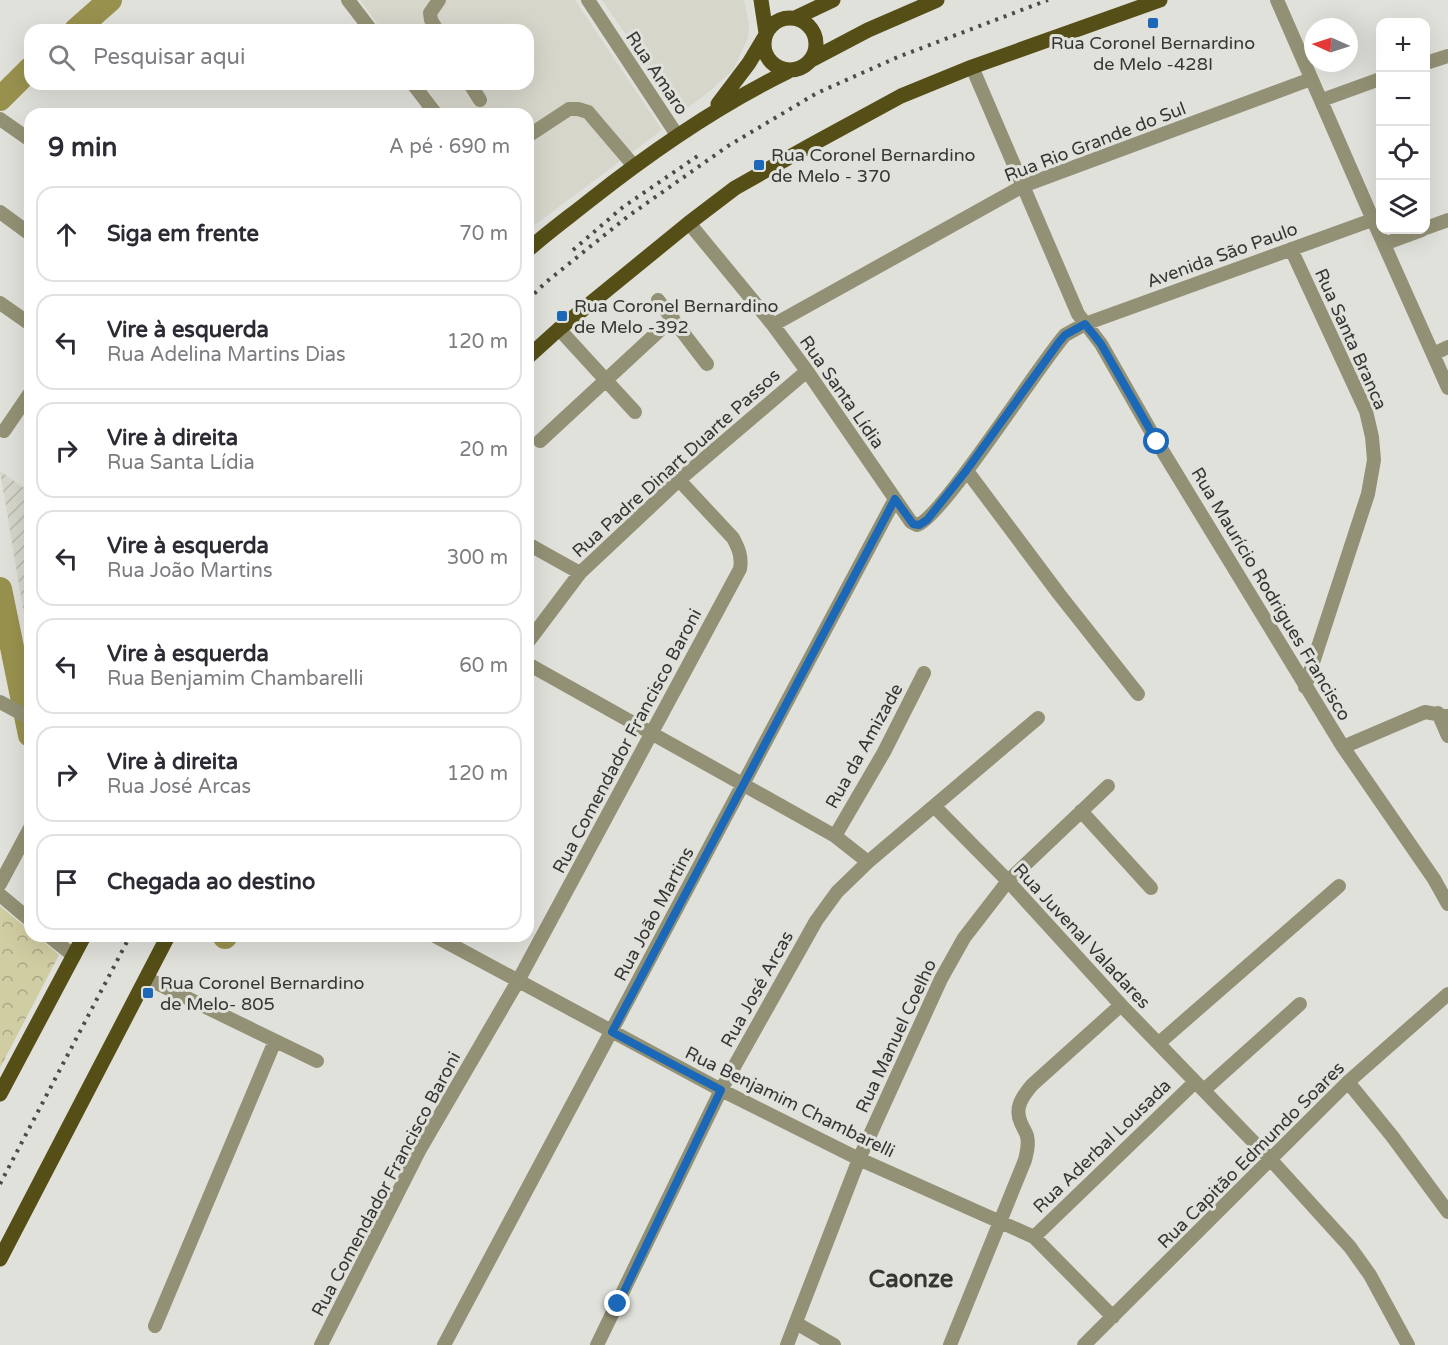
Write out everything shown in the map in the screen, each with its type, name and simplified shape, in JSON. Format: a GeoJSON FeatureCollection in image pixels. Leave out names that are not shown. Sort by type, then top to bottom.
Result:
{"type":"FeatureCollection","features":[{"type":"Feature","properties":{"kind":"main road"},"geometry":{"type":"LineString","coordinates":[[761,0],[766,35],[764,49],[769,60],[778,68],[789,70],[802,68],[812,60],[868,30],[937,0]]}},
{"type":"Feature","properties":{"kind":"main road"},"geometry":{"type":"LineString","coordinates":[[767,0],[792,18],[807,24],[815,34],[816,47],[812,60]]}},
{"type":"Feature","properties":{"kind":"main road"},"geometry":{"type":"LineString","coordinates":[[713,112],[776,22],[792,18],[833,0]]}},
{"type":"Feature","properties":{"kind":"main road"},"geometry":{"type":"LineString","coordinates":[[534,351],[559,328],[688,222],[735,188],[811,145],[901,96],[972,67],[1160,0]]}},
{"type":"Feature","properties":{"kind":"main road"},"geometry":{"type":"LineString","coordinates":[[534,240],[677,135],[713,112],[789,70]]}},
{"type":"Feature","properties":{"kind":"main road"},"geometry":{"type":"LineString","coordinates":[[0,1094],[81,942]]}},
{"type":"Feature","properties":{"kind":"main road"},"geometry":{"type":"LineString","coordinates":[[0,1259],[165,942]]}},
{"type":"Feature","properties":{"kind":"street"},"geometry":{"type":"LineString","coordinates":[[348,0],[366,24]]}},
{"type":"Feature","properties":{"kind":"street"},"geometry":{"type":"LineString","coordinates":[[433,24],[430,13],[439,0]]}},
{"type":"Feature","properties":{"kind":"street","name":"Rua Amaro"},"geometry":{"type":"LineString","coordinates":[[588,0],[677,135]]}},
{"type":"Feature","properties":{"kind":"street"},"geometry":{"type":"LineString","coordinates":[[1277,0],[1448,388]]}},
{"type":"Feature","properties":{"kind":"street"},"geometry":{"type":"LineString","coordinates":[[1430,61],[1448,56]]}},
{"type":"Feature","properties":{"kind":"street","name":"Rua Maurício Rodrigues Francisco"},"geometry":{"type":"LineString","coordinates":[[972,67],[1073,305],[1101,344],[1157,442],[1305,687],[1343,747],[1434,879],[1448,904]]}},
{"type":"Feature","properties":{"kind":"street","name":"Rua Rio Grande do Sul"},"geometry":{"type":"LineString","coordinates":[[773,325],[1023,186],[1311,79]]}},
{"type":"Feature","properties":{"kind":"street"},"geometry":{"type":"LineString","coordinates":[[1322,100],[1376,80]]}},
{"type":"Feature","properties":{"kind":"street"},"geometry":{"type":"LineString","coordinates":[[418,90],[431,108]]}},
{"type":"Feature","properties":{"kind":"street"},"geometry":{"type":"LineString","coordinates":[[474,90],[480,100]]}},
{"type":"Feature","properties":{"kind":"street"},"geometry":{"type":"LineString","coordinates":[[534,132],[569,109],[588,112],[634,166]]}},
{"type":"Feature","properties":{"kind":"street"},"geometry":{"type":"LineString","coordinates":[[0,119],[24,136]]}},
{"type":"Feature","properties":{"kind":"street"},"geometry":{"type":"LineString","coordinates":[[0,212],[24,230]]}},
{"type":"Feature","properties":{"kind":"street","name":"Avenida São Paulo"},"geometry":{"type":"LineString","coordinates":[[919,525],[927,520],[966,471],[1065,335],[1085,324],[1372,220]]}},
{"type":"Feature","properties":{"kind":"street"},"geometry":{"type":"LineString","coordinates":[[1430,227],[1448,220]]}},
{"type":"Feature","properties":{"kind":"street","name":"Rua Santa Lídia"},"geometry":{"type":"LineString","coordinates":[[688,222],[773,325],[911,522],[919,525]]}},
{"type":"Feature","properties":{"kind":"street"},"geometry":{"type":"LineString","coordinates":[[1384,244],[1411,234]]}},
{"type":"Feature","properties":{"kind":"street","name":"Rua Santa Branca"},"geometry":{"type":"LineString","coordinates":[[1292,249],[1366,411],[1374,460],[1368,494],[1305,687]]}},
{"type":"Feature","properties":{"kind":"street"},"geometry":{"type":"LineString","coordinates":[[658,300],[707,364]]}},
{"type":"Feature","properties":{"kind":"street"},"geometry":{"type":"LineString","coordinates":[[0,303],[24,320]]}},
{"type":"Feature","properties":{"kind":"street"},"geometry":{"type":"LineString","coordinates":[[540,441],[673,318]]}},
{"type":"Feature","properties":{"kind":"street"},"geometry":{"type":"LineString","coordinates":[[559,328],[635,412]]}},
{"type":"Feature","properties":{"kind":"street"},"geometry":{"type":"LineString","coordinates":[[1432,354],[1448,347]]}},
{"type":"Feature","properties":{"kind":"street","name":"Rua Padre Dinart Duarte Passos"},"geometry":{"type":"LineString","coordinates":[[534,634],[579,573],[679,480],[807,371]]}},
{"type":"Feature","properties":{"kind":"street"},"geometry":{"type":"LineString","coordinates":[[4,431],[24,402]]}},
{"type":"Feature","properties":{"kind":"street"},"geometry":{"type":"LineString","coordinates":[[966,471],[1138,694]]}},
{"type":"Feature","properties":{"kind":"street","name":"Rua Comendador Francisco Baroni"},"geometry":{"type":"LineString","coordinates":[[321,1345],[419,1151],[518,981],[734,580],[741,561],[739,548],[734,538],[679,480]]}},
{"type":"Feature","properties":{"kind":"street","name":"Rua João Martins"},"geometry":{"type":"LineString","coordinates":[[444,1345],[895,499]]}},
{"type":"Feature","properties":{"kind":"street"},"geometry":{"type":"LineString","coordinates":[[534,547],[579,573]]}},
{"type":"Feature","properties":{"kind":"street"},"geometry":{"type":"LineString","coordinates":[[534,667],[835,836],[868,862]]}},
{"type":"Feature","properties":{"kind":"street","name":"Rua da Amizade"},"geometry":{"type":"LineString","coordinates":[[835,836],[884,752],[924,674]]}},
{"type":"Feature","properties":{"kind":"street"},"geometry":{"type":"LineString","coordinates":[[0,702],[24,715]]}},
{"type":"Feature","properties":{"kind":"street"},"geometry":{"type":"LineString","coordinates":[[1343,747],[1425,712],[1443,714],[1448,736]]}},
{"type":"Feature","properties":{"kind":"street","name":"Rua José Arcas"},"geometry":{"type":"LineString","coordinates":[[597,1345],[721,1090],[816,921],[837,892],[868,862],[1038,718]]}},
{"type":"Feature","properties":{"kind":"street","name":"Rua Manuel Coelho"},"geometry":{"type":"LineString","coordinates":[[787,1345],[860,1159],[941,979],[963,938],[1008,881],[1108,786]]}},
{"type":"Feature","properties":{"kind":"street","name":"Rua Juvenal Valadares"},"geometry":{"type":"LineString","coordinates":[[934,806],[1008,881],[1121,1005],[1271,1160],[1350,1247],[1370,1275],[1408,1345]]}},
{"type":"Feature","properties":{"kind":"street"},"geometry":{"type":"LineString","coordinates":[[1081,811],[1151,888]]}},
{"type":"Feature","properties":{"kind":"street"},"geometry":{"type":"LineString","coordinates":[[0,884],[24,839]]}},
{"type":"Feature","properties":{"kind":"street"},"geometry":{"type":"LineString","coordinates":[[1159,1043],[1339,886]]}},
{"type":"Feature","properties":{"kind":"street"},"geometry":{"type":"LineString","coordinates":[[0,895],[24,915]]}},
{"type":"Feature","properties":{"kind":"street"},"geometry":{"type":"LineString","coordinates":[[57,942],[74,956]]}},
{"type":"Feature","properties":{"kind":"street","name":"Rua Benjamim Chambarelli"},"geometry":{"type":"LineString","coordinates":[[446,942],[721,1090],[860,1159],[1034,1237],[1113,1317]]}},
{"type":"Feature","properties":{"kind":"street"},"geometry":{"type":"LineString","coordinates":[[146,978],[317,1061]]}},
{"type":"Feature","properties":{"kind":"street","name":"Rua Capitão Edmundo Soares"},"geometry":{"type":"LineString","coordinates":[[1084,1345],[1348,1082],[1448,994]]}},
{"type":"Feature","properties":{"kind":"street"},"geometry":{"type":"LineString","coordinates":[[1199,1086],[1300,1004]]}},
{"type":"Feature","properties":{"kind":"street"},"geometry":{"type":"LineString","coordinates":[[950,1345],[1025,1160],[1028,1145],[1026,1134],[1018,1118],[1018,1106],[1022,1097],[1032,1085],[1121,1005]]}},
{"type":"Feature","properties":{"kind":"street"},"geometry":{"type":"LineString","coordinates":[[155,1326],[275,1041]]}},
{"type":"Feature","properties":{"kind":"street"},"geometry":{"type":"LineString","coordinates":[[1348,1082],[1392,1136],[1448,1212]]}},
{"type":"Feature","properties":{"kind":"street","name":"Rua Aderbal Lousada"},"geometry":{"type":"LineString","coordinates":[[1034,1237],[1199,1086]]}},
{"type":"Feature","properties":{"kind":"street"},"geometry":{"type":"LineString","coordinates":[[796,1323],[834,1345]]}},
{"type":"Feature","properties":{"kind":"shaded area"},"geometry":{"type":"Polygon","coordinates":[[[360,0],[575,0],[662,130],[534,226],[534,108],[441,108],[428,90],[534,90],[534,24],[378,24],[360,0]]]}},
{"type":"Feature","properties":{"kind":"shaded area"},"geometry":{"type":"Polygon","coordinates":[[[602,0],[744,0],[749,24],[748,38],[733,70],[710,91],[680,113],[602,0]]]}},
{"type":"Feature","properties":{"kind":"shaded area"},"geometry":{"type":"Polygon","coordinates":[[[0,471],[24,488],[24,614],[0,471]]]}},
{"type":"Feature","properties":{"kind":"green space"},"geometry":{"type":"Polygon","coordinates":[[[0,906],[24,926],[24,942],[44,942],[59,955],[0,1068],[0,906]]]}},
{"type":"Feature","properties":{"kind":"waterway"},"geometry":{"type":"LineString","coordinates":[[83,24],[110,0]]}},
{"type":"Feature","properties":{"kind":"waterway"},"geometry":{"type":"LineString","coordinates":[[0,99],[24,75]]}},
{"type":"Feature","properties":{"kind":"waterway"},"geometry":{"type":"LineString","coordinates":[[0,589],[24,706]]}},
{"type":"Feature","properties":{"kind":"railway"},"geometry":{"type":"LineString","coordinates":[[534,294],[627,217],[728,146],[817,93],[898,57],[1048,0]]}},
{"type":"Feature","properties":{"kind":"railway"},"geometry":{"type":"LineString","coordinates":[[573,250],[623,207],[702,153]]}},
{"type":"Feature","properties":{"kind":"railway"},"geometry":{"type":"LineString","coordinates":[[0,1184],[127,942]]}},
{"type":"Feature","properties":{"kind":"place","name":"Rua Coronel Bernardino de Melo -428I"},"geometry":{"type":"Point","coordinates":[1153,23]}},
{"type":"Feature","properties":{"kind":"place","name":"Rua Coronel Bernardino de Melo - 370"},"geometry":{"type":"Point","coordinates":[759,165]}},
{"type":"Feature","properties":{"kind":"place","name":"Rua Coronel Bernardino de Melo -392"},"geometry":{"type":"Point","coordinates":[562,316]}},
{"type":"Feature","properties":{"kind":"place","name":"Rua Coronel Bernardino de Melo- 805"},"geometry":{"type":"Point","coordinates":[148,993]}},
{"type":"Feature","properties":{"kind":"district","name":"Caonze"},"geometry":{"type":"Point","coordinates":[911,1279]}},
{"type":"Feature","properties":{"kind":"route"},"geometry":{"type":"LineString","coordinates":[[618,1304],[721,1090],[612,1032],[895,499],[913,524],[923,524],[966,471],[1059,342],[1065,335],[1085,324],[1101,344],[1157,442]]}}]}
